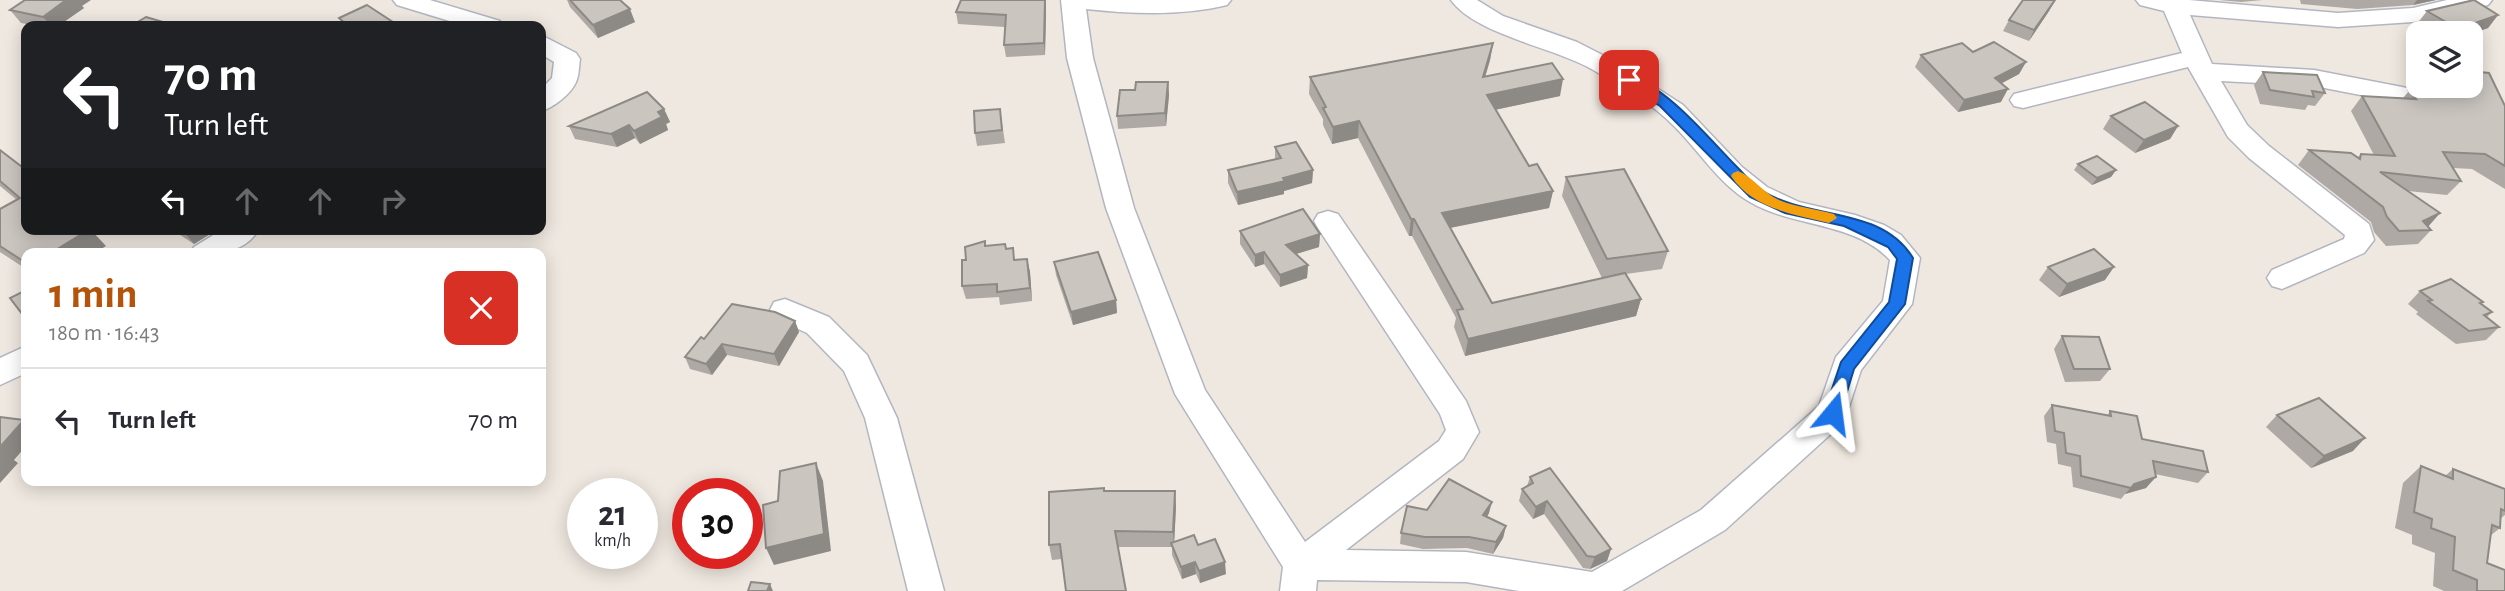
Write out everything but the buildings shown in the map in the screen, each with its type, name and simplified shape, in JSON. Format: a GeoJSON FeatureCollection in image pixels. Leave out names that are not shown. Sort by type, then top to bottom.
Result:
{"type":"FeatureCollection","features":[{"type":"Feature","properties":{"kind":"street"},"geometry":{"type":"LineString","coordinates":[[405,0],[474,21]]}},
{"type":"Feature","properties":{"kind":"street"},"geometry":{"type":"LineString","coordinates":[[1219,0],[1173,6],[1124,7],[1073,0],[1080,58],[1120,208],[1191,394],[1299,578]]}},
{"type":"Feature","properties":{"kind":"street"},"geometry":{"type":"LineString","coordinates":[[1299,578],[1466,567],[1602,589],[1713,520],[1833,413],[1847,366],[1897,304],[1905,258],[1894,243],[1848,221],[1776,205],[1755,194],[1665,103],[1610,69],[1555,43],[1510,29],[1478,15],[1463,0]]}},
{"type":"Feature","properties":{"kind":"street"},"geometry":{"type":"LineString","coordinates":[[2161,3],[2338,20],[2413,15],[2480,0]]}},
{"type":"Feature","properties":{"kind":"street"},"geometry":{"type":"LineString","coordinates":[[2161,3],[2237,131],[2259,152],[2359,231],[2360,240],[2354,246],[2282,278]]}},
{"type":"Feature","properties":{"kind":"street"},"geometry":{"type":"LineString","coordinates":[[546,46],[567,60],[565,81],[546,98]]}},
{"type":"Feature","properties":{"kind":"street"},"geometry":{"type":"LineString","coordinates":[[2023,100],[2199,65],[2314,78],[2402,95]]}},
{"type":"Feature","properties":{"kind":"street"},"geometry":{"type":"LineString","coordinates":[[1299,578],[1451,450],[1463,432],[1455,410],[1328,221]]}},
{"type":"Feature","properties":{"kind":"street"},"geometry":{"type":"LineString","coordinates":[[214,248],[235,235]]}},
{"type":"Feature","properties":{"kind":"street"},"geometry":{"type":"LineString","coordinates":[[785,310],[818,326],[856,364],[881,418],[926,591]]}},
{"type":"Feature","properties":{"kind":"slow traffic"},"geometry":{"type":"LineString","coordinates":[[1738,176],[1755,194],[1776,205],[1829,218]]}},
{"type":"Feature","properties":{"kind":"route"},"geometry":{"type":"LineString","coordinates":[[1629,80],[1665,103],[1755,194],[1776,205],[1848,221],[1894,243],[1905,258],[1897,304],[1847,366],[1833,413]]}}]}
